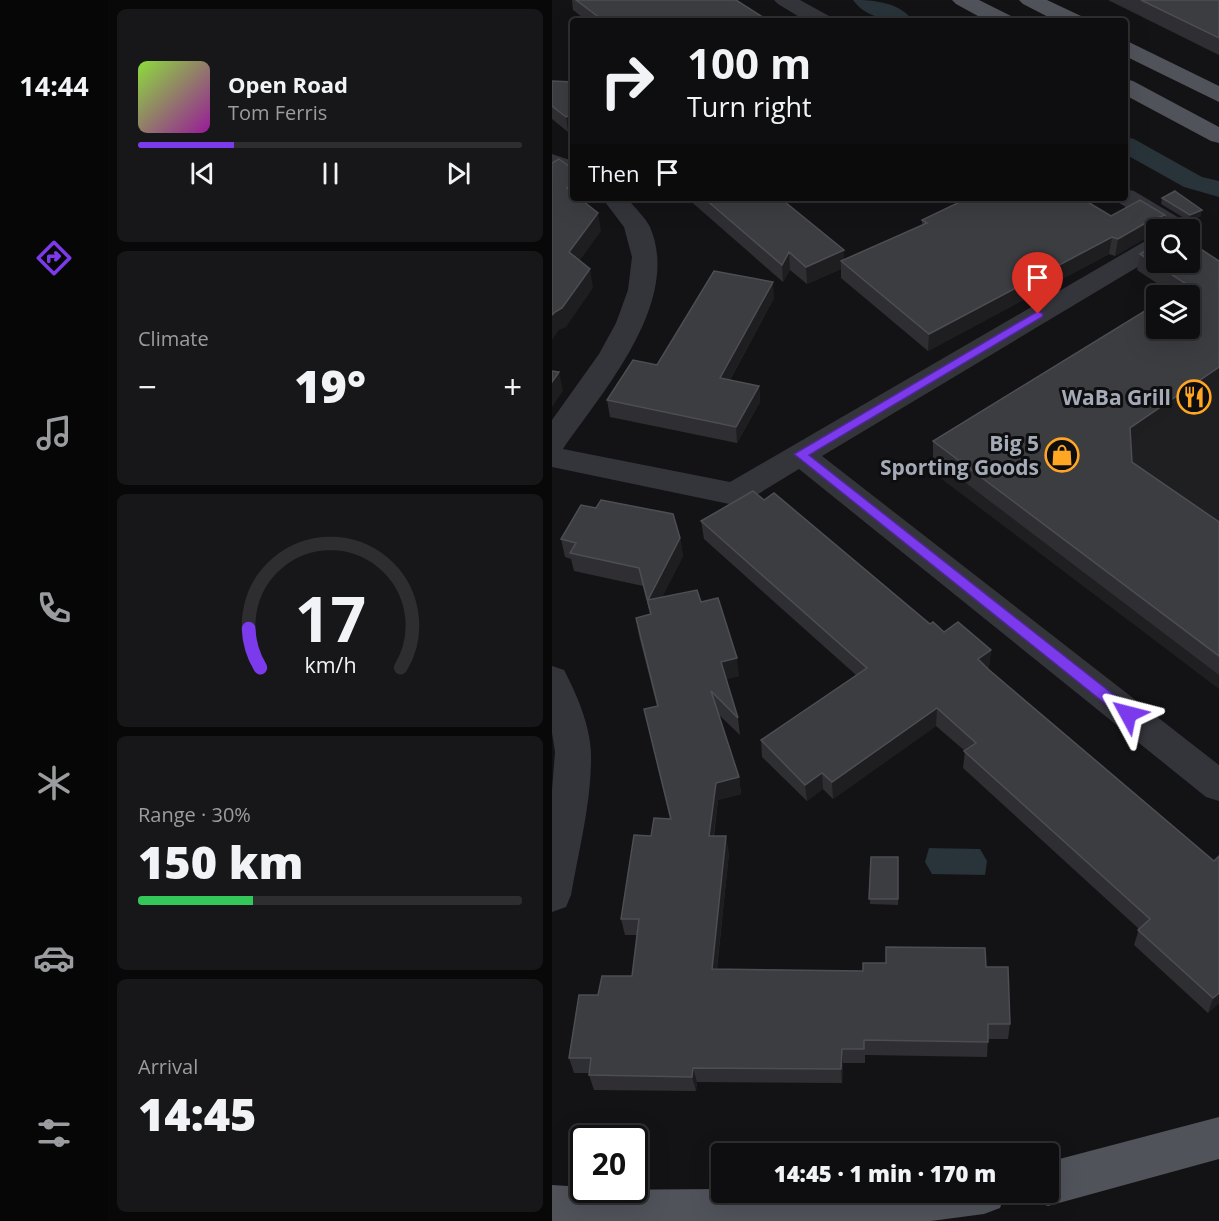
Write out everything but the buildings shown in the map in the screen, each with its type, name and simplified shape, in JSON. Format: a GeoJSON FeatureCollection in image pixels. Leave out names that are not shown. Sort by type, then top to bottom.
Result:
{"type":"FeatureCollection","features":[{"type":"Feature","properties":{"kind":"main road"},"geometry":{"type":"LineString","coordinates":[[963,0],[997,18]]}},
{"type":"Feature","properties":{"kind":"main road"},"geometry":{"type":"LineString","coordinates":[[1030,0],[1066,18]]}},
{"type":"Feature","properties":{"kind":"main road"},"geometry":{"type":"LineString","coordinates":[[1128,49],[1219,95]]}},
{"type":"Feature","properties":{"kind":"main road"},"geometry":{"type":"LineString","coordinates":[[1128,88],[1219,136]]}},
{"type":"Feature","properties":{"kind":"main road"},"geometry":{"type":"LineString","coordinates":[[1059,1182],[1219,1138]]}},
{"type":"Feature","properties":{"kind":"main road"},"geometry":{"type":"LineString","coordinates":[[552,1207],[600,1211],[834,1211],[897,1203]]}},
{"type":"Feature","properties":{"kind":"street"},"geometry":{"type":"LineString","coordinates":[[785,0],[816,18]]}},
{"type":"Feature","properties":{"kind":"street"},"geometry":{"type":"LineString","coordinates":[[552,161],[570,168]]}},
{"type":"Feature","properties":{"kind":"street"},"geometry":{"type":"LineString","coordinates":[[1128,198],[1164,219]]}},
{"type":"Feature","properties":{"kind":"street"},"geometry":{"type":"LineString","coordinates":[[552,442],[611,355],[639,302],[645,283],[646,265],[638,230],[617,201]]}},
{"type":"Feature","properties":{"kind":"street"},"geometry":{"type":"LineString","coordinates":[[552,457],[734,494],[1146,250]]}},
{"type":"Feature","properties":{"kind":"street"},"geometry":{"type":"LineString","coordinates":[[800,454],[1219,786]]}},
{"type":"Feature","properties":{"kind":"street"},"geometry":{"type":"LineString","coordinates":[[552,680],[567,717],[573,753],[570,793],[552,895]]}},
{"type":"Feature","properties":{"kind":"shaded area"},"geometry":{"type":"Polygon","coordinates":[[[1219,269],[1219,689],[935,474],[934,445],[1146,333],[1146,339],[1200,339],[1200,287],[1219,269]]]}},
{"type":"Feature","properties":{"kind":"shaded area"},"geometry":{"type":"Polygon","coordinates":[[[929,848],[980,849],[987,861],[985,875],[932,874],[925,862],[929,848]]]}},
{"type":"Feature","properties":{"kind":"waterway"},"geometry":{"type":"LineString","coordinates":[[864,0],[897,18]]}},
{"type":"Feature","properties":{"kind":"waterway"},"geometry":{"type":"LineString","coordinates":[[1128,146],[1193,182],[1219,189]]}},
{"type":"Feature","properties":{"kind":"place","name":"WaBa Grill"},"geometry":{"type":"Point","coordinates":[1194,397]}},
{"type":"Feature","properties":{"kind":"place","name":"Big 5 Sporting Goods"},"geometry":{"type":"Point","coordinates":[1062,455]}},
{"type":"Feature","properties":{"kind":"route"},"geometry":{"type":"LineString","coordinates":[[1038,314],[800,454],[1128,714]]}}]}
